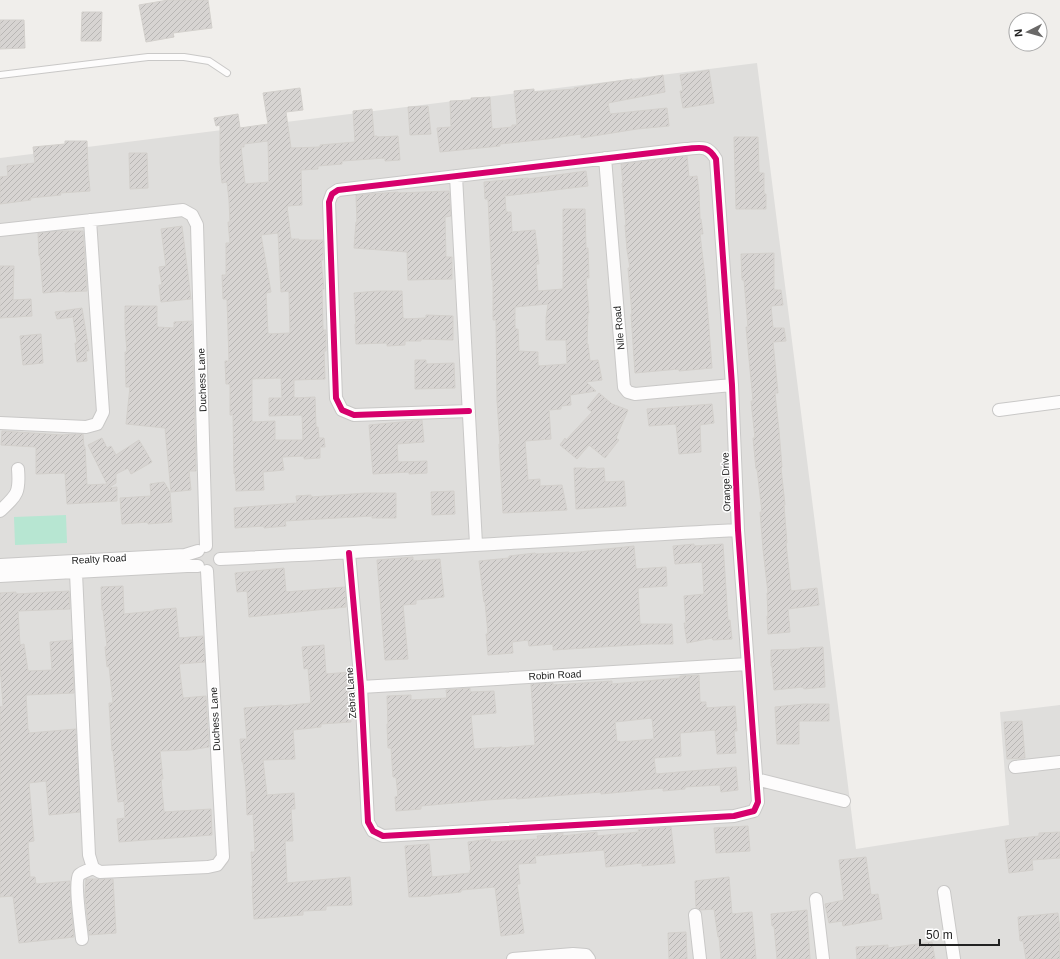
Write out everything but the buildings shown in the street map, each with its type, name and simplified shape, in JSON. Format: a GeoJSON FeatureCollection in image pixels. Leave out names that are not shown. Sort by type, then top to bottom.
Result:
{"type":"FeatureCollection","features":[{"type":"Feature","properties":{"kind":"street","name":"Orange Drive"},"geometry":{"type":"LineString","coordinates":[[605,158],[702,148],[708,149],[716,159],[732,385],[738,530],[758,802],[754,810]]}},
{"type":"Feature","properties":{"kind":"street"},"geometry":{"type":"LineString","coordinates":[[469,411],[354,415],[342,410],[336,398],[329,202],[332,194],[338,190],[605,158]]}},
{"type":"Feature","properties":{"kind":"street","name":"Nile Road"},"geometry":{"type":"LineString","coordinates":[[605,158],[624,387],[628,392],[635,394],[732,385]]}},
{"type":"Feature","properties":{"kind":"street"},"geometry":{"type":"LineString","coordinates":[[456,176],[476,544]]}},
{"type":"Feature","properties":{"kind":"street","name":"Duchess Lane"},"geometry":{"type":"LineString","coordinates":[[90,220],[183,210],[192,215],[197,225],[202,548]]}},
{"type":"Feature","properties":{"kind":"street"},"geometry":{"type":"LineString","coordinates":[[0,230],[90,220],[103,412],[97,424],[86,428],[0,423]]}},
{"type":"Feature","properties":{"kind":"street"},"geometry":{"type":"LineString","coordinates":[[999,410],[1060,402]]}},
{"type":"Feature","properties":{"kind":"street"},"geometry":{"type":"LineString","coordinates":[[0,511],[11,501],[18,491],[18,469]]}},
{"type":"Feature","properties":{"kind":"street"},"geometry":{"type":"LineString","coordinates":[[220,559],[349,553],[476,544],[738,530]]}},
{"type":"Feature","properties":{"kind":"street"},"geometry":{"type":"LineString","coordinates":[[213,547],[218,552],[220,559],[218,565],[213,570],[202,569],[195,559],[202,548],[213,547]]}},
{"type":"Feature","properties":{"kind":"street","name":"Realty Road"},"geometry":{"type":"LineString","coordinates":[[0,565],[185,555],[202,548]]}},
{"type":"Feature","properties":{"kind":"street","name":"Zebra Lane"},"geometry":{"type":"LineString","coordinates":[[349,553],[361,687],[368,822],[373,831],[383,836],[734,816],[754,810]]}},
{"type":"Feature","properties":{"kind":"street","name":"Realty Road"},"geometry":{"type":"LineString","coordinates":[[0,576],[76,573],[179,566],[202,569]]}},
{"type":"Feature","properties":{"kind":"street","name":"Duchess Lane"},"geometry":{"type":"LineString","coordinates":[[93,868],[100,872],[208,867],[217,865],[223,857],[202,569]]}},
{"type":"Feature","properties":{"kind":"street"},"geometry":{"type":"LineString","coordinates":[[76,573],[90,855],[93,868],[80,874],[77,878],[77,898],[82,939]]}},
{"type":"Feature","properties":{"kind":"street","name":"Robin Road"},"geometry":{"type":"LineString","coordinates":[[361,687],[748,664]]}},
{"type":"Feature","properties":{"kind":"street"},"geometry":{"type":"LineString","coordinates":[[1014,767],[1060,762]]}},
{"type":"Feature","properties":{"kind":"street"},"geometry":{"type":"LineString","coordinates":[[756,780],[844,801]]}},
{"type":"Feature","properties":{"kind":"street"},"geometry":{"type":"LineString","coordinates":[[944,892],[954,959]]}},
{"type":"Feature","properties":{"kind":"street"},"geometry":{"type":"LineString","coordinates":[[816,899],[823,959]]}},
{"type":"Feature","properties":{"kind":"street"},"geometry":{"type":"LineString","coordinates":[[695,915],[700,959]]}},
{"type":"Feature","properties":{"kind":"street"},"geometry":{"type":"LineString","coordinates":[[513,959],[573,954],[586,955],[589,959]]}},
{"type":"Feature","properties":{"kind":"lane"},"geometry":{"type":"LineString","coordinates":[[0,75],[148,56],[184,57],[209,61],[227,73]]}},
{"type":"Feature","properties":{"kind":"shaded area"},"geometry":{"type":"Polygon","coordinates":[[[757,63],[856,849],[1009,825],[1000,712],[1060,705],[1060,959],[0,959],[0,158],[757,63]]]}},
{"type":"Feature","properties":{"kind":"green space"},"geometry":{"type":"Polygon","coordinates":[[[66,515],[67,543],[15,545],[14,517],[66,515]]]}},
{"type":"Feature","properties":{"kind":"cycle path"},"geometry":{"type":"LineString","coordinates":[[349,553],[361,687],[368,822],[373,831],[383,836],[734,816],[754,811],[758,802],[738,530],[732,385],[716,159],[713,154],[703,148],[685,149],[338,190],[332,194],[329,202],[336,398],[342,410],[354,415],[469,411]]}}]}
